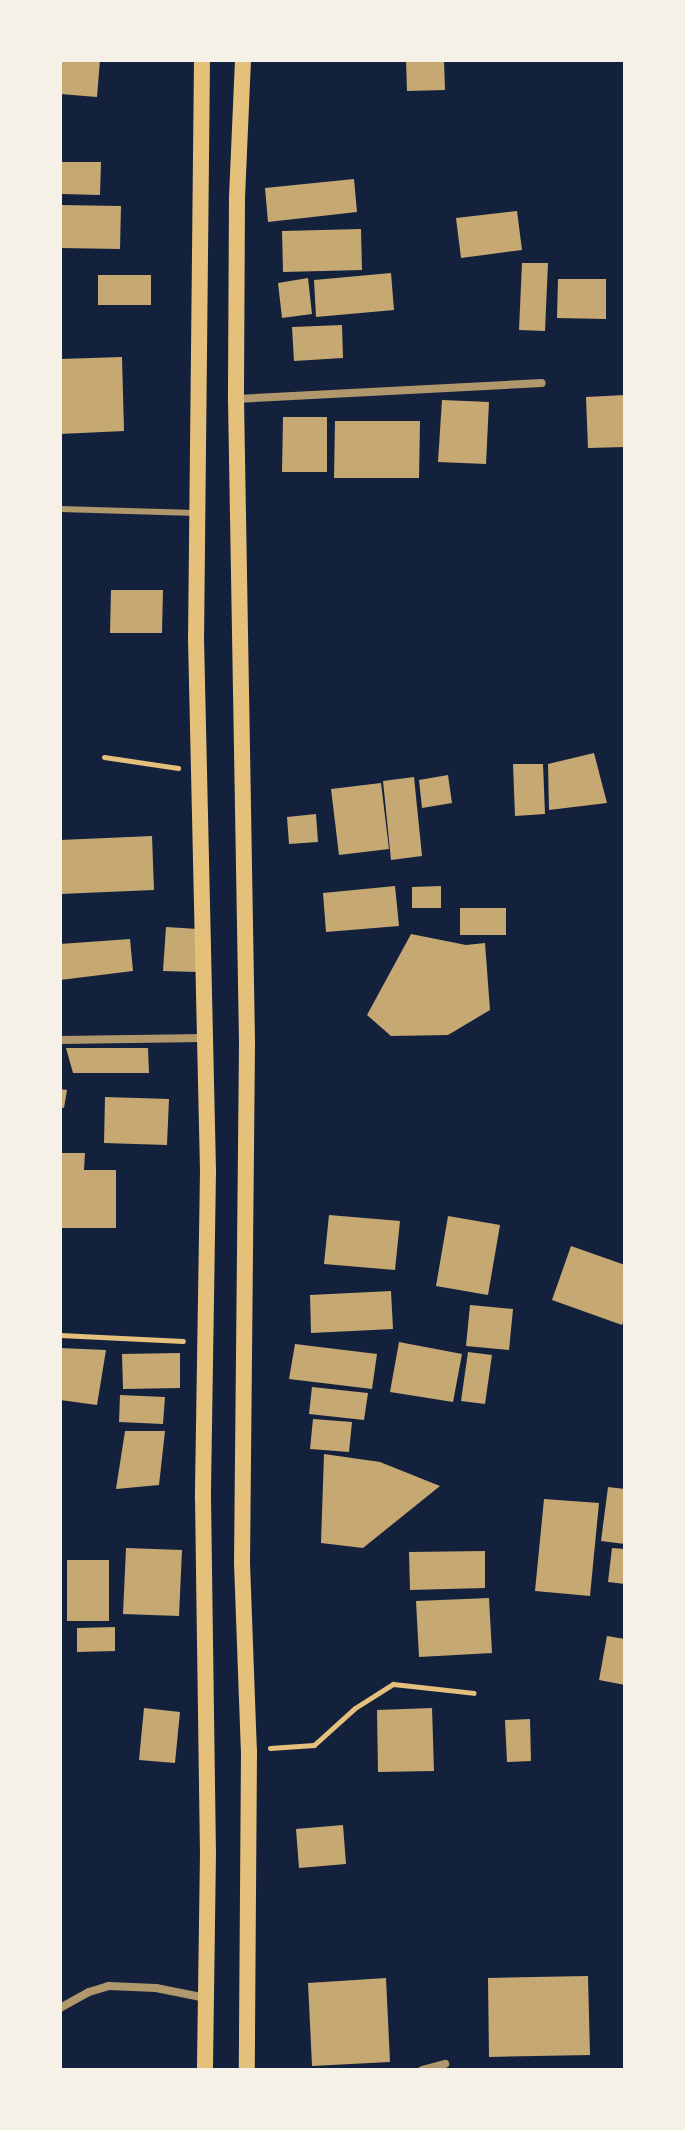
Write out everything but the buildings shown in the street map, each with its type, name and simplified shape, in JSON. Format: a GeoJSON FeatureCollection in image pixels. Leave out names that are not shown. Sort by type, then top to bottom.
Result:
{"type":"FeatureCollection","features":[{"type":"Feature","properties":{"kind":"main road"},"geometry":{"type":"LineString","coordinates":[[202,60],[196,513],[208,1342],[203,1498],[205,2070]]}},
{"type":"Feature","properties":{"kind":"main road"},"geometry":{"type":"LineString","coordinates":[[243,60],[237,198],[236,399],[247,1073],[242,1563],[249,1750],[247,2070]]}},
{"type":"Feature","properties":{"kind":"street"},"geometry":{"type":"LineString","coordinates":[[236,399],[542,383]]}},
{"type":"Feature","properties":{"kind":"street"},"geometry":{"type":"LineString","coordinates":[[60,1040],[204,1038]]}},
{"type":"Feature","properties":{"kind":"street"},"geometry":{"type":"LineString","coordinates":[[60,2008],[89,1992],[109,1986],[156,1988],[207,1998]]}},
{"type":"Feature","properties":{"kind":"street"},"geometry":{"type":"LineString","coordinates":[[422,2070],[445,2064]]}},
{"type":"Feature","properties":{"kind":"lane"},"geometry":{"type":"LineString","coordinates":[[60,509],[196,513]]}},
{"type":"Feature","properties":{"kind":"path"},"geometry":{"type":"LineString","coordinates":[[104,757],[199,771]]}},
{"type":"Feature","properties":{"kind":"path"},"geometry":{"type":"LineString","coordinates":[[60,1335],[208,1342]]}},
{"type":"Feature","properties":{"kind":"path"},"geometry":{"type":"LineString","coordinates":[[249,1750],[314,1745],[355,1708],[393,1684],[474,1693]]}}]}
